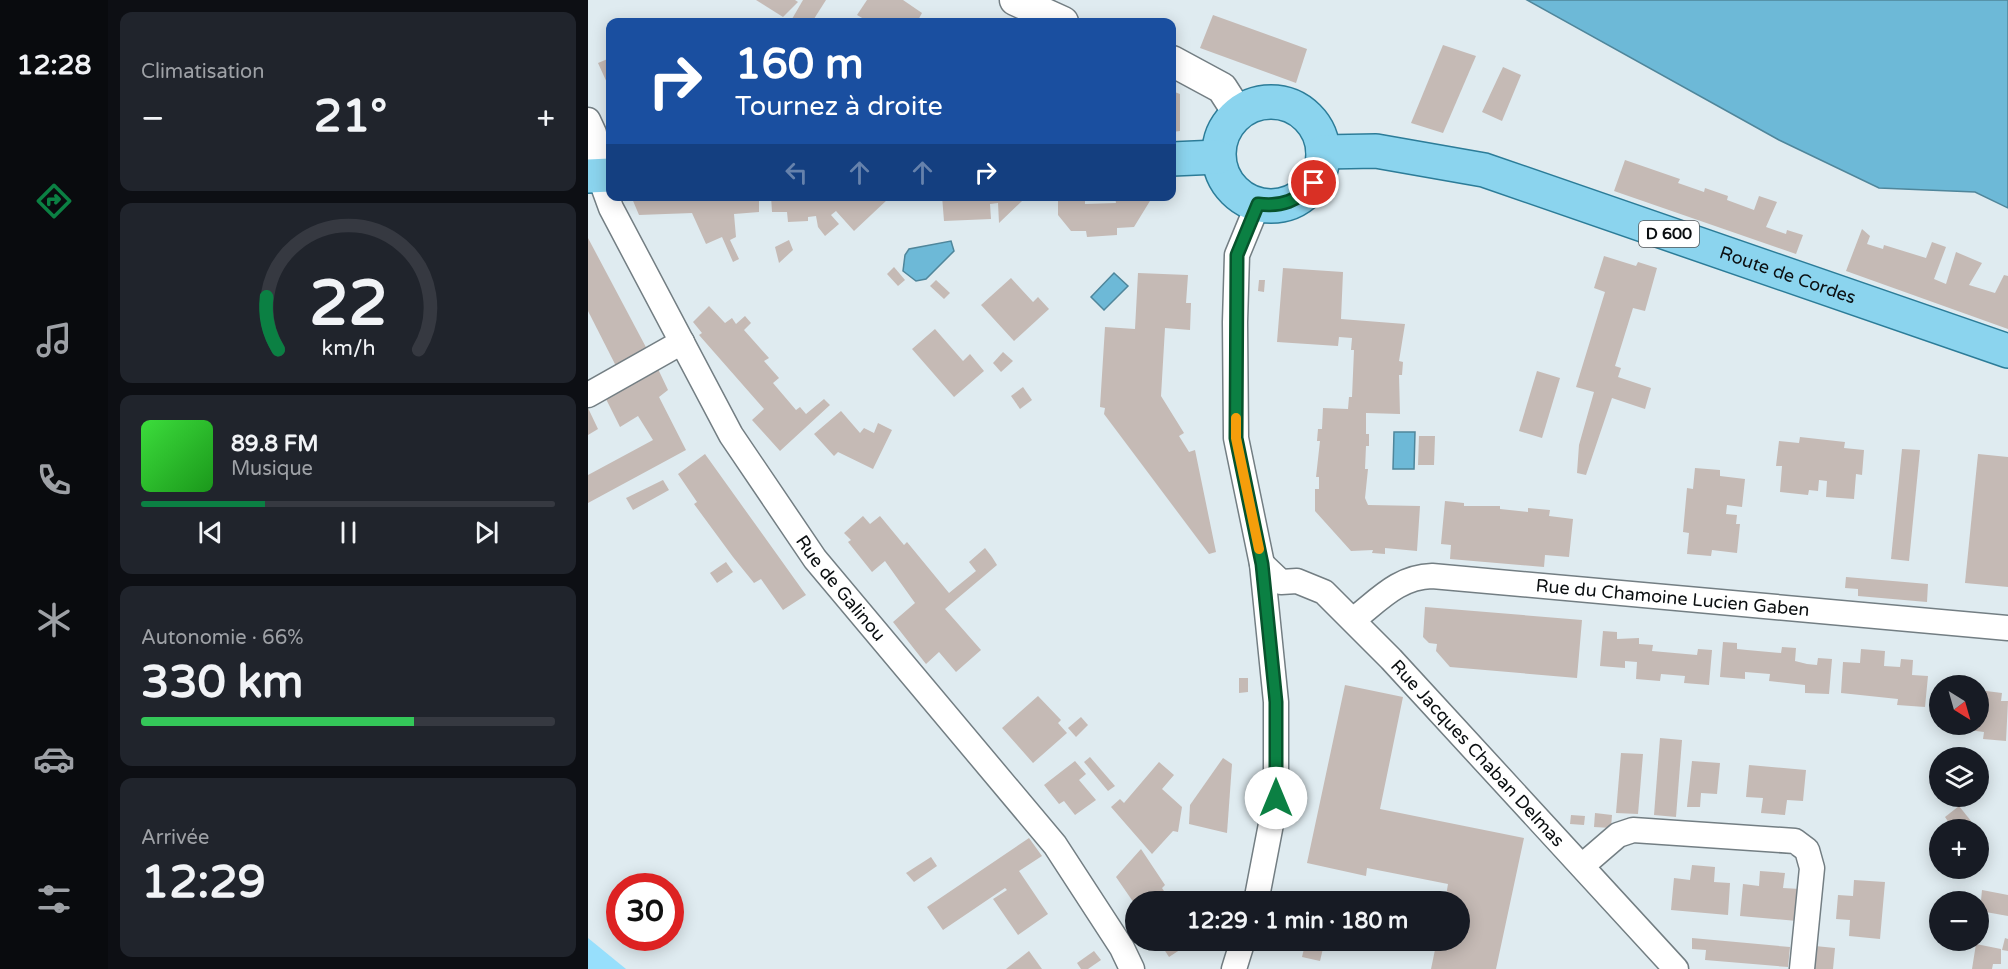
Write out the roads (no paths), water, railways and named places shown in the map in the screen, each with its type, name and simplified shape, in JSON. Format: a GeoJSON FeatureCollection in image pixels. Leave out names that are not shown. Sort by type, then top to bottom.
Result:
{"type":"FeatureCollection","features":[{"type":"Feature","properties":{"kind":"main road"},"geometry":{"type":"LineString","coordinates":[[1269,101],[1285,103],[1300,110],[1316,129],[1323,152],[1317,176],[1303,194],[1289,202],[1274,206],[1258,204],[1243,198],[1230,187],[1222,173],[1218,157],[1223,133],[1238,113],[1252,104],[1269,101]]}},
{"type":"Feature","properties":{"kind":"main road","name":"Route de Cordes"},"geometry":{"type":"LineString","coordinates":[[1323,152],[1376,151],[1485,170],[2008,351]]}},
{"type":"Feature","properties":{"kind":"main road"},"geometry":{"type":"LineString","coordinates":[[1176,159],[1218,157]]}},
{"type":"Feature","properties":{"kind":"street"},"geometry":{"type":"LineString","coordinates":[[1015,0],[1054,18]]}},
{"type":"Feature","properties":{"kind":"street"},"geometry":{"type":"LineString","coordinates":[[1176,63],[1222,88],[1238,113]]}},
{"type":"Feature","properties":{"kind":"street","name":"Rue de Galinou"},"geometry":{"type":"LineString","coordinates":[[588,120],[594,133],[599,175],[606,194]]}},
{"type":"Feature","properties":{"kind":"street","name":"Rue de Galinou"},"geometry":{"type":"LineString","coordinates":[[608,201],[731,435],[815,559],[1055,845],[1122,948],[1132,969]]}},
{"type":"Feature","properties":{"kind":"street"},"geometry":{"type":"LineString","coordinates":[[1258,204],[1237,255],[1236,438],[1262,564],[1276,702],[1276,798],[1258,891]]}},
{"type":"Feature","properties":{"kind":"street"},"geometry":{"type":"LineString","coordinates":[[588,395],[682,342]]}},
{"type":"Feature","properties":{"kind":"street","name":"Rue Jacques Chaban Delmas"},"geometry":{"type":"LineString","coordinates":[[1262,564],[1281,582],[1297,581],[1324,592],[1353,620],[1676,969]]}},
{"type":"Feature","properties":{"kind":"street","name":"Rue du Chamoine Lucien Gaben"},"geometry":{"type":"LineString","coordinates":[[1353,620],[1396,586],[1414,577],[1432,576],[2008,628]]}},
{"type":"Feature","properties":{"kind":"street"},"geometry":{"type":"LineString","coordinates":[[1582,866],[1618,835],[1633,830],[1795,841],[1807,850],[1812,868],[1802,969]]}},
{"type":"Feature","properties":{"kind":"street"},"geometry":{"type":"LineString","coordinates":[[1234,969],[1240,951]]}}]}
